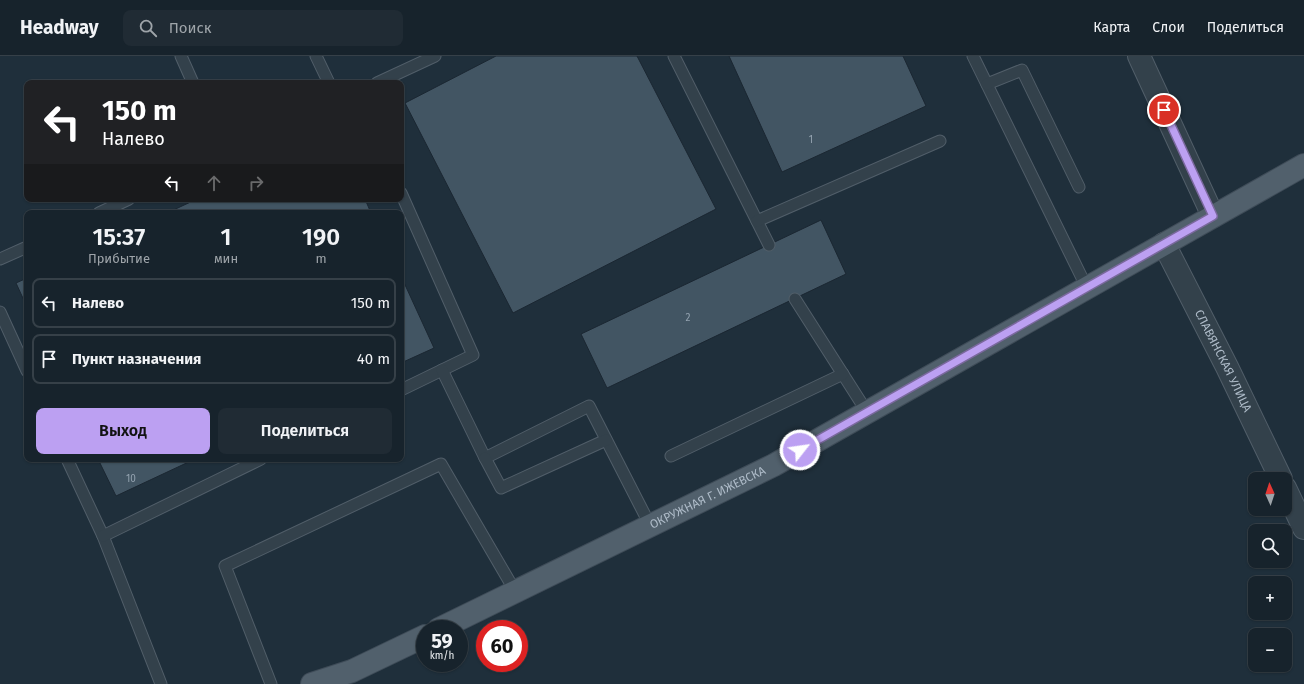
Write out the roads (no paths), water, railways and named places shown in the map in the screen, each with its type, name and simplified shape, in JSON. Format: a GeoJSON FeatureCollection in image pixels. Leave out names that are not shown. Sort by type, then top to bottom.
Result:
{"type":"FeatureCollection","features":[{"type":"Feature","properties":{"kind":"main road","name":"ОКРУЖНАЯ Г. ИЖЕВСКА"},"geometry":{"type":"LineString","coordinates":[[457,620],[774,465],[1304,165]]}},
{"type":"Feature","properties":{"kind":"main road"},"geometry":{"type":"LineString","coordinates":[[312,684],[352,671],[416,640]]}},
{"type":"Feature","properties":{"kind":"street"},"geometry":{"type":"LineString","coordinates":[[1139,56],[1213,216]]}},
{"type":"Feature","properties":{"kind":"street","name":"СЛАВЯНСКАЯ УЛИЦА"},"geometry":{"type":"LineString","coordinates":[[1164,244],[1227,367],[1277,472]]}},
{"type":"Feature","properties":{"kind":"street"},"geometry":{"type":"LineString","coordinates":[[1292,503],[1304,528]]}},
{"type":"Feature","properties":{"kind":"lane"},"geometry":{"type":"LineString","coordinates":[[181,56],[192,80]]}},
{"type":"Feature","properties":{"kind":"lane"},"geometry":{"type":"LineString","coordinates":[[316,56],[328,80]]}},
{"type":"Feature","properties":{"kind":"lane"},"geometry":{"type":"LineString","coordinates":[[383,80],[435,56]]}},
{"type":"Feature","properties":{"kind":"lane"},"geometry":{"type":"LineString","coordinates":[[674,56],[769,246]]}},
{"type":"Feature","properties":{"kind":"lane"},"geometry":{"type":"LineString","coordinates":[[973,56],[1087,288]]}},
{"type":"Feature","properties":{"kind":"lane"},"geometry":{"type":"LineString","coordinates":[[987,84],[1022,70],[1079,188]]}},
{"type":"Feature","properties":{"kind":"lane"},"geometry":{"type":"LineString","coordinates":[[757,221],[940,141]]}},
{"type":"Feature","properties":{"kind":"lane"},"geometry":{"type":"LineString","coordinates":[[404,200],[473,355],[404,389]]}},
{"type":"Feature","properties":{"kind":"lane"},"geometry":{"type":"LineString","coordinates":[[105,210],[123,202]]}},
{"type":"Feature","properties":{"kind":"lane"},"geometry":{"type":"LineString","coordinates":[[0,259],[24,248]]}},
{"type":"Feature","properties":{"kind":"lane"},"geometry":{"type":"LineString","coordinates":[[795,299],[867,412]]}},
{"type":"Feature","properties":{"kind":"lane"},"geometry":{"type":"LineString","coordinates":[[0,312],[24,364]]}},
{"type":"Feature","properties":{"kind":"lane"},"geometry":{"type":"LineString","coordinates":[[442,370],[501,488],[606,440]]}},
{"type":"Feature","properties":{"kind":"lane"},"geometry":{"type":"LineString","coordinates":[[671,456],[843,374]]}},
{"type":"Feature","properties":{"kind":"lane"},"geometry":{"type":"LineString","coordinates":[[485,458],[589,406],[650,525]]}},
{"type":"Feature","properties":{"kind":"lane"},"geometry":{"type":"LineString","coordinates":[[68,462],[103,536],[162,684]]}},
{"type":"Feature","properties":{"kind":"lane"},"geometry":{"type":"LineString","coordinates":[[103,536],[255,462]]}},
{"type":"Feature","properties":{"kind":"lane"},"geometry":{"type":"LineString","coordinates":[[271,684],[225,566],[442,464],[515,592]]}}]}
